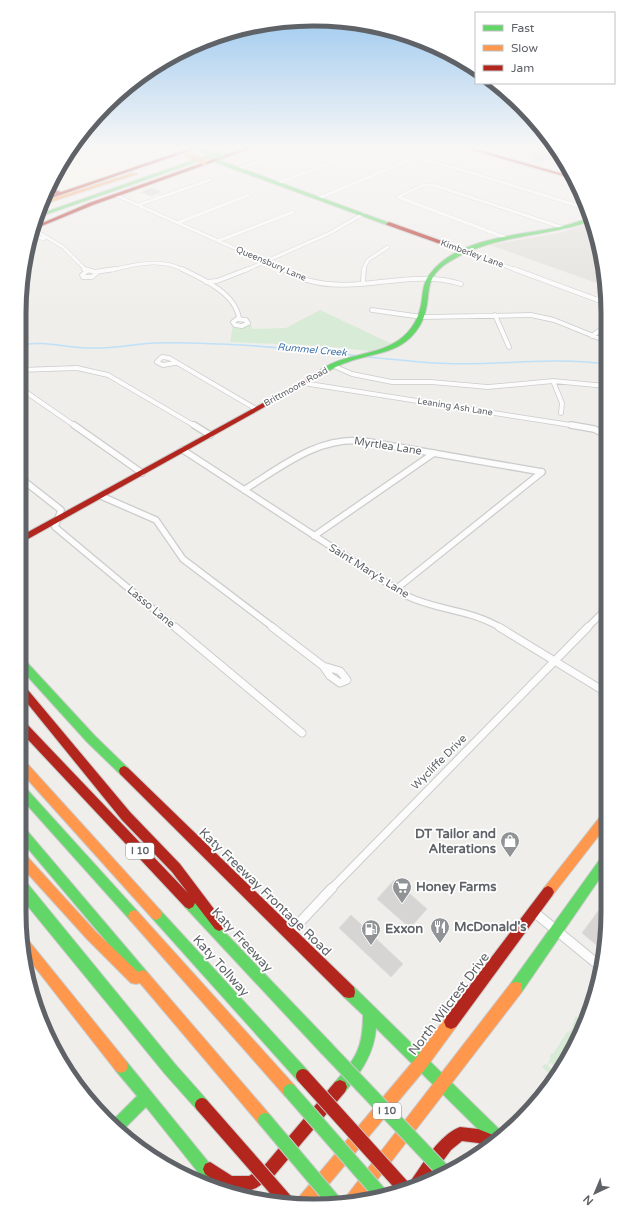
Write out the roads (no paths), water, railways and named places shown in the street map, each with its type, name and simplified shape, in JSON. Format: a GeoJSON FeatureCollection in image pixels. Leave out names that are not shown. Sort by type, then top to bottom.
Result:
{"type":"FeatureCollection","features":[{"type":"Feature","properties":{"kind":"main road"},"geometry":{"type":"LineString","coordinates":[[43,215],[71,205]]}},
{"type":"Feature","properties":{"kind":"main road"},"geometry":{"type":"LineString","coordinates":[[40,226],[84,205]]}},
{"type":"Feature","properties":{"kind":"main road"},"geometry":{"type":"LineString","coordinates":[[40,226],[88,205]]}},
{"type":"Feature","properties":{"kind":"main road","name":"Kimberley Lane"},"geometry":{"type":"LineString","coordinates":[[339,205],[465,251]]}},
{"type":"Feature","properties":{"kind":"main road"},"geometry":{"type":"LineString","coordinates":[[427,279],[436,268],[465,251],[481,244],[504,238],[564,228],[586,220]]}},
{"type":"Feature","properties":{"kind":"main road","name":"Brittmoore Road"},"geometry":{"type":"LineString","coordinates":[[26,538],[334,366],[357,357],[388,349],[406,339],[416,328],[422,317],[427,279]]}},
{"type":"Feature","properties":{"kind":"main road","name":"Katy Freeway Frontage Road"},"geometry":{"type":"LineString","coordinates":[[26,668],[91,739],[495,1135]]}},
{"type":"Feature","properties":{"kind":"main road"},"geometry":{"type":"LineString","coordinates":[[26,695],[126,816],[176,868],[262,979]]}},
{"type":"Feature","properties":{"kind":"main road","name":"Katy Freeway"},"geometry":{"type":"LineString","coordinates":[[26,730],[441,1169]]}},
{"type":"Feature","properties":{"kind":"main road","name":"Katy Tollway"},"geometry":{"type":"LineString","coordinates":[[26,770],[402,1185]]}},
{"type":"Feature","properties":{"kind":"main road"},"geometry":{"type":"LineString","coordinates":[[26,796],[379,1191]]}},
{"type":"Feature","properties":{"kind":"main road","name":"North Wilcrest Drive"},"geometry":{"type":"LineString","coordinates":[[307,1199],[421,1063],[601,825]]}},
{"type":"Feature","properties":{"kind":"main road"},"geometry":{"type":"LineString","coordinates":[[26,838],[331,1198]]}},
{"type":"Feature","properties":{"kind":"main road"},"geometry":{"type":"LineString","coordinates":[[26,864],[91,935],[187,1028]]}},
{"type":"Feature","properties":{"kind":"main road"},"geometry":{"type":"LineString","coordinates":[[355,1196],[510,996],[555,930],[601,867]]}},
{"type":"Feature","properties":{"kind":"main road"},"geometry":{"type":"LineString","coordinates":[[26,893],[170,1069],[283,1197]]}},
{"type":"Feature","properties":{"kind":"main road"},"geometry":{"type":"LineString","coordinates":[[28,949],[216,1182]]}},
{"type":"Feature","properties":{"kind":"main road"},"geometry":{"type":"LineString","coordinates":[[202,1164],[230,1184],[251,1183],[268,1172],[361,1063],[368,1046],[371,1031],[370,1013]]}},
{"type":"Feature","properties":{"kind":"main road"},"geometry":{"type":"LineString","coordinates":[[119,1124],[146,1097]]}},
{"type":"Feature","properties":{"kind":"main road"},"geometry":{"type":"LineString","coordinates":[[421,1178],[446,1145],[460,1134],[478,1136],[489,1140]]}},
{"type":"Feature","properties":{"kind":"street","name":"Queensbury Lane"},"geometry":{"type":"LineString","coordinates":[[138,205],[313,282],[329,283],[427,279],[447,280],[461,284]]}},
{"type":"Feature","properties":{"kind":"street"},"geometry":{"type":"LineString","coordinates":[[177,222],[224,205]]}},
{"type":"Feature","properties":{"kind":"street"},"geometry":{"type":"LineString","coordinates":[[417,205],[477,226],[504,238]]}},
{"type":"Feature","properties":{"kind":"street"},"geometry":{"type":"LineString","coordinates":[[494,205],[564,228]]}},
{"type":"Feature","properties":{"kind":"street"},"geometry":{"type":"LineString","coordinates":[[218,241],[293,212]]}},
{"type":"Feature","properties":{"kind":"street"},"geometry":{"type":"LineString","coordinates":[[206,282],[227,278],[265,262],[330,233],[363,214]]}},
{"type":"Feature","properties":{"kind":"street"},"geometry":{"type":"LineString","coordinates":[[38,232],[71,253],[87,271],[98,272],[144,263],[160,262],[175,265],[200,277],[232,301],[238,309],[239,318]]}},
{"type":"Feature","properties":{"kind":"street"},"geometry":{"type":"LineString","coordinates":[[38,232],[53,242]]}},
{"type":"Feature","properties":{"kind":"street"},"geometry":{"type":"LineString","coordinates":[[363,281],[362,272],[367,260],[388,247]]}},
{"type":"Feature","properties":{"kind":"street","name":"Kimberley Lane"},"geometry":{"type":"LineString","coordinates":[[465,251],[600,301]]}},
{"type":"Feature","properties":{"kind":"street"},"geometry":{"type":"LineString","coordinates":[[87,271],[83,273],[82,277],[92,277],[98,272]]}},
{"type":"Feature","properties":{"kind":"street"},"geometry":{"type":"LineString","coordinates":[[372,310],[422,317],[531,315],[542,317],[601,339]]}},
{"type":"Feature","properties":{"kind":"street"},"geometry":{"type":"LineString","coordinates":[[495,316],[509,347]]}},
{"type":"Feature","properties":{"kind":"street"},"geometry":{"type":"LineString","coordinates":[[592,336],[601,330]]}},
{"type":"Feature","properties":{"kind":"street"},"geometry":{"type":"LineString","coordinates":[[175,363],[256,409]]}},
{"type":"Feature","properties":{"kind":"street"},"geometry":{"type":"LineString","coordinates":[[334,366],[352,374],[392,382],[431,382],[488,387],[553,381],[601,386]]}},
{"type":"Feature","properties":{"kind":"street"},"geometry":{"type":"LineString","coordinates":[[26,370],[61,367],[98,372],[121,381],[210,435]]}},
{"type":"Feature","properties":{"kind":"street"},"geometry":{"type":"LineString","coordinates":[[553,381],[562,403],[561,413]]}},
{"type":"Feature","properties":{"kind":"street","name":"Leaning Ash Lane"},"geometry":{"type":"LineString","coordinates":[[304,383],[594,429],[601,432]]}},
{"type":"Feature","properties":{"kind":"street"},"geometry":{"type":"LineString","coordinates":[[26,392],[142,473]]}},
{"type":"Feature","properties":{"kind":"street","name":"Myrtlea Lane"},"geometry":{"type":"LineString","coordinates":[[244,490],[314,448],[336,441],[364,441],[542,472],[396,589]]}},
{"type":"Feature","properties":{"kind":"street","name":"Saint Mary's Lane"},"geometry":{"type":"LineString","coordinates":[[183,450],[396,589],[421,603],[464,612],[487,620],[601,689]]}},
{"type":"Feature","properties":{"kind":"street"},"geometry":{"type":"LineString","coordinates":[[314,536],[434,453]]}},
{"type":"Feature","properties":{"kind":"street","name":"Lasso Lane"},"geometry":{"type":"LineString","coordinates":[[26,482],[61,510],[60,519],[55,527],[302,733]]}},
{"type":"Feature","properties":{"kind":"street"},"geometry":{"type":"LineString","coordinates":[[101,496],[156,520],[183,559],[323,666]]}},
{"type":"Feature","properties":{"kind":"street","name":"Wycliffe Drive"},"geometry":{"type":"LineString","coordinates":[[289,934],[354,865],[601,614]]}},
{"type":"Feature","properties":{"kind":"street"},"geometry":{"type":"LineString","coordinates":[[534,912],[586,956],[596,962]]}},
{"type":"Feature","properties":{"kind":"waterway","name":"Rummel Creek"},"geometry":{"type":"LineString","coordinates":[[26,344],[48,344],[95,348],[155,343],[194,343],[272,347],[434,363],[477,364],[563,361],[601,364]]}},
{"type":"Feature","properties":{"kind":"place","name":"DT Tailor and Alterations"},"geometry":{"type":"Point","coordinates":[510,858]}},
{"type":"Feature","properties":{"kind":"place","name":"Honey Farms"},"geometry":{"type":"Point","coordinates":[402,904]}},
{"type":"Feature","properties":{"kind":"place","name":"McDonald's"},"geometry":{"type":"Point","coordinates":[440,944]}},
{"type":"Feature","properties":{"kind":"place","name":"Exxon"},"geometry":{"type":"Point","coordinates":[371,946]}}]}
